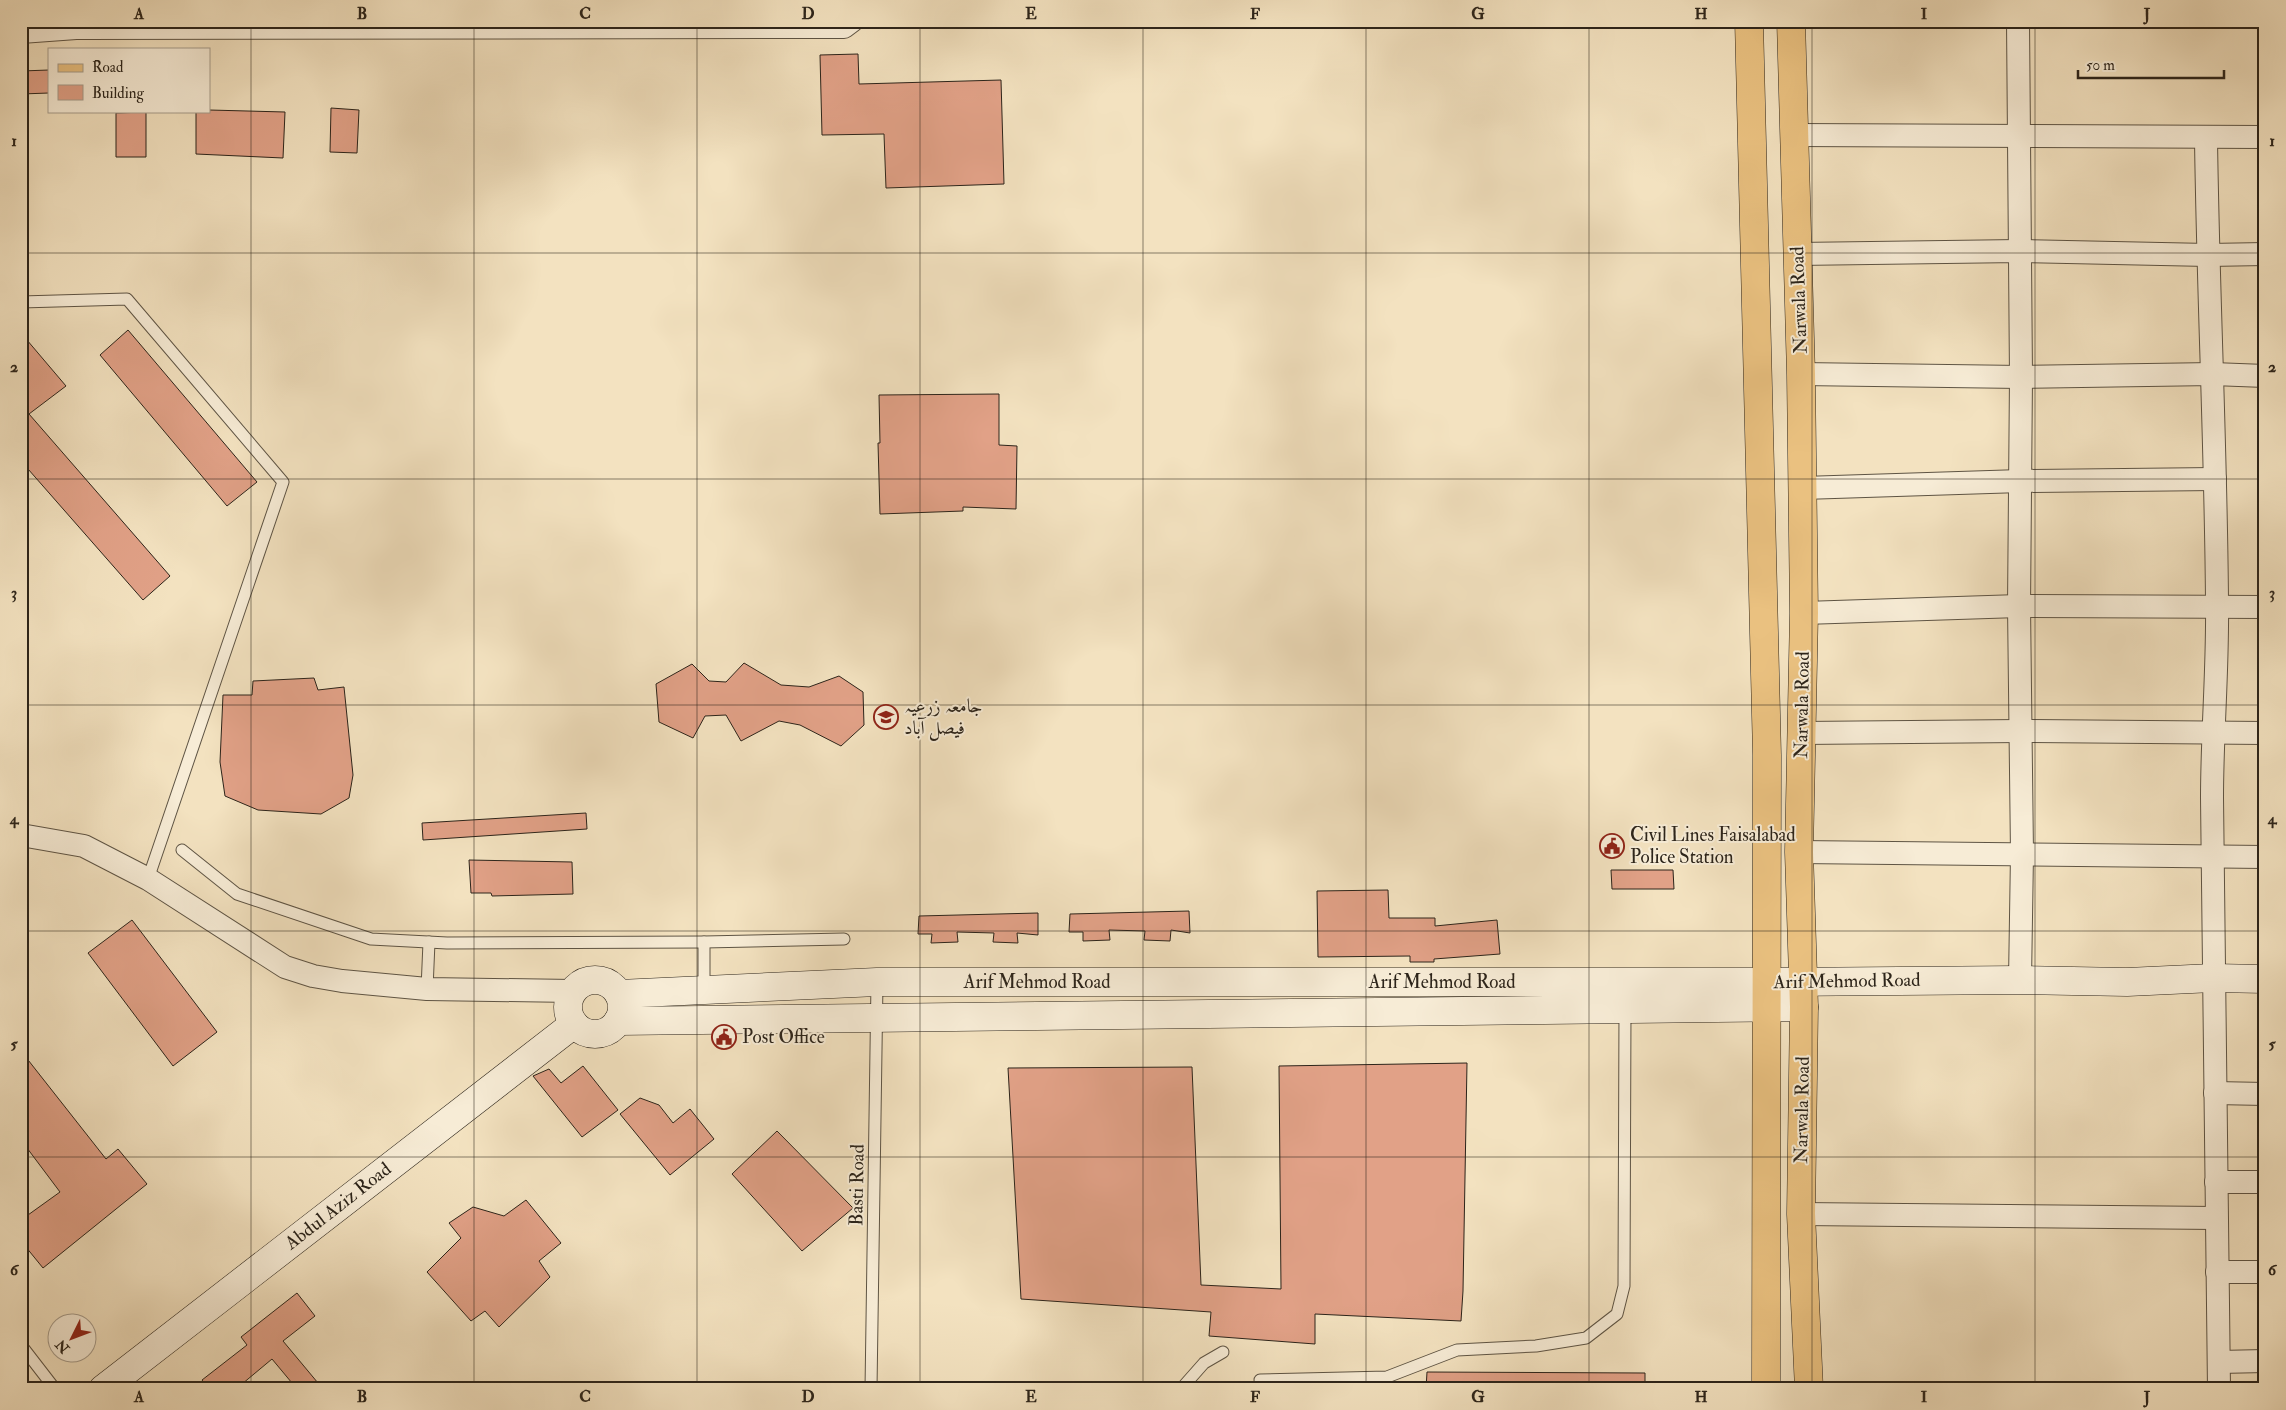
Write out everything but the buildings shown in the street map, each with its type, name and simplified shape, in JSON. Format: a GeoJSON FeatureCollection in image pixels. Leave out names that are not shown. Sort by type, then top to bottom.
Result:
{"type":"FeatureCollection","features":[{"type":"Feature","properties":{"kind":"main road","name":"Narwala Road"},"geometry":{"type":"LineString","coordinates":[[1749,21],[1767,754],[1766,1389]]}},
{"type":"Feature","properties":{"kind":"main road","name":"Narwala Road"},"geometry":{"type":"LineString","coordinates":[[1792,21],[1793,135],[1801,374],[1804,613],[1799,852],[1803,994],[1801,1214],[1809,1389]]}},
{"type":"Feature","properties":{"kind":"street"},"geometry":{"type":"LineString","coordinates":[[21,32],[76,25],[626,24],[844,27],[852,21]]}},
{"type":"Feature","properties":{"kind":"street"},"geometry":{"type":"LineString","coordinates":[[2018,21],[2019,251],[2022,376],[2019,606],[2022,854],[2020,980]]}},
{"type":"Feature","properties":{"kind":"street"},"geometry":{"type":"LineString","coordinates":[[1793,135],[2265,137]]}},
{"type":"Feature","properties":{"kind":"street"},"geometry":{"type":"LineString","coordinates":[[2206,138],[2217,608],[2212,734],[2212,856],[2219,1389]]}},
{"type":"Feature","properties":{"kind":"street"},"geometry":{"type":"LineString","coordinates":[[1797,254],[2019,251],[2208,255],[2265,254]]}},
{"type":"Feature","properties":{"kind":"street"},"geometry":{"type":"LineString","coordinates":[[1801,374],[2022,376],[2213,374],[2265,376]]}},
{"type":"Feature","properties":{"kind":"street"},"geometry":{"type":"LineString","coordinates":[[1802,488],[2021,481],[2215,479]]}},
{"type":"Feature","properties":{"kind":"street"},"geometry":{"type":"LineString","coordinates":[[1804,613],[2019,606],[2265,607]]}},
{"type":"Feature","properties":{"kind":"street"},"geometry":{"type":"LineString","coordinates":[[1802,733],[2020,730],[2212,734],[2265,733]]}},
{"type":"Feature","properties":{"kind":"street"},"geometry":{"type":"LineString","coordinates":[[21,835],[84,846],[148,879],[285,967],[312,976],[342,981],[427,989],[572,991]]}},
{"type":"Feature","properties":{"kind":"street"},"geometry":{"type":"LineString","coordinates":[[1799,852],[2265,857]]}},
{"type":"Feature","properties":{"kind":"street","name":"Arif Mehmod Road"},"geometry":{"type":"LineString","coordinates":[[619,1007],[704,990],[877,982],[1508,982],[1767,995],[2020,980],[2127,982],[2213,978],[2265,979]]}},
{"type":"Feature","properties":{"kind":"street"},"geometry":{"type":"LineString","coordinates":[[596,980],[606,982],[619,1007],[605,1032],[597,1034],[581,1030],[574,1024],[568,1008],[572,991],[579,984],[596,980]]}},
{"type":"Feature","properties":{"kind":"street"},"geometry":{"type":"LineString","coordinates":[[953,982],[954,1016]]}},
{"type":"Feature","properties":{"kind":"street"},"geometry":{"type":"LineString","coordinates":[[1188,982],[1188,1014]]}},
{"type":"Feature","properties":{"kind":"street"},"geometry":{"type":"LineString","coordinates":[[1508,982],[1508,1010]]}},
{"type":"Feature","properties":{"kind":"street"},"geometry":{"type":"LineString","coordinates":[[619,1007],[877,1017],[1188,1014],[1625,1009],[1767,995]]}},
{"type":"Feature","properties":{"kind":"street","name":"Abdul Aziz Road"},"geometry":{"type":"LineString","coordinates":[[103,1389],[574,1024]]}},
{"type":"Feature","properties":{"kind":"street"},"geometry":{"type":"LineString","coordinates":[[2215,1093],[2265,1094]]}},
{"type":"Feature","properties":{"kind":"street"},"geometry":{"type":"LineString","coordinates":[[2216,1182],[2265,1182]]}},
{"type":"Feature","properties":{"kind":"street"},"geometry":{"type":"LineString","coordinates":[[1801,1214],[2216,1218]]}},
{"type":"Feature","properties":{"kind":"street"},"geometry":{"type":"LineString","coordinates":[[2217,1272],[2265,1272]]}},
{"type":"Feature","properties":{"kind":"street"},"geometry":{"type":"LineString","coordinates":[[2219,1362],[2265,1361]]}},
{"type":"Feature","properties":{"kind":"lane"},"geometry":{"type":"LineString","coordinates":[[21,302],[127,299],[283,482],[148,879]]}},
{"type":"Feature","properties":{"kind":"lane"},"geometry":{"type":"LineString","coordinates":[[182,850],[237,894],[371,939],[429,942],[704,942],[844,939]]}},
{"type":"Feature","properties":{"kind":"lane"},"geometry":{"type":"LineString","coordinates":[[427,989],[429,942]]}},
{"type":"Feature","properties":{"kind":"lane"},"geometry":{"type":"LineString","coordinates":[[704,942],[704,990]]}},
{"type":"Feature","properties":{"kind":"lane","name":"Basti Road"},"geometry":{"type":"LineString","coordinates":[[871,1389],[877,982]]}},
{"type":"Feature","properties":{"kind":"lane"},"geometry":{"type":"LineString","coordinates":[[1260,1380],[1387,1383],[1457,1350],[1536,1346],[1586,1338],[1617,1314],[1624,1286],[1625,1009]]}},
{"type":"Feature","properties":{"kind":"lane"},"geometry":{"type":"LineString","coordinates":[[21,1345],[55,1389]]}},
{"type":"Feature","properties":{"kind":"lane"},"geometry":{"type":"LineString","coordinates":[[1181,1389],[1204,1363],[1223,1352]]}},
{"type":"Feature","properties":{"kind":"place","name":"جامعہ زرعیہ فیصل آباد"},"geometry":{"type":"Point","coordinates":[886,717]}},
{"type":"Feature","properties":{"kind":"place","name":"Civil Lines Faisalabad Police Station"},"geometry":{"type":"Point","coordinates":[1612,846]}},
{"type":"Feature","properties":{"kind":"place","name":"Post Office"},"geometry":{"type":"Point","coordinates":[724,1037]}}]}
